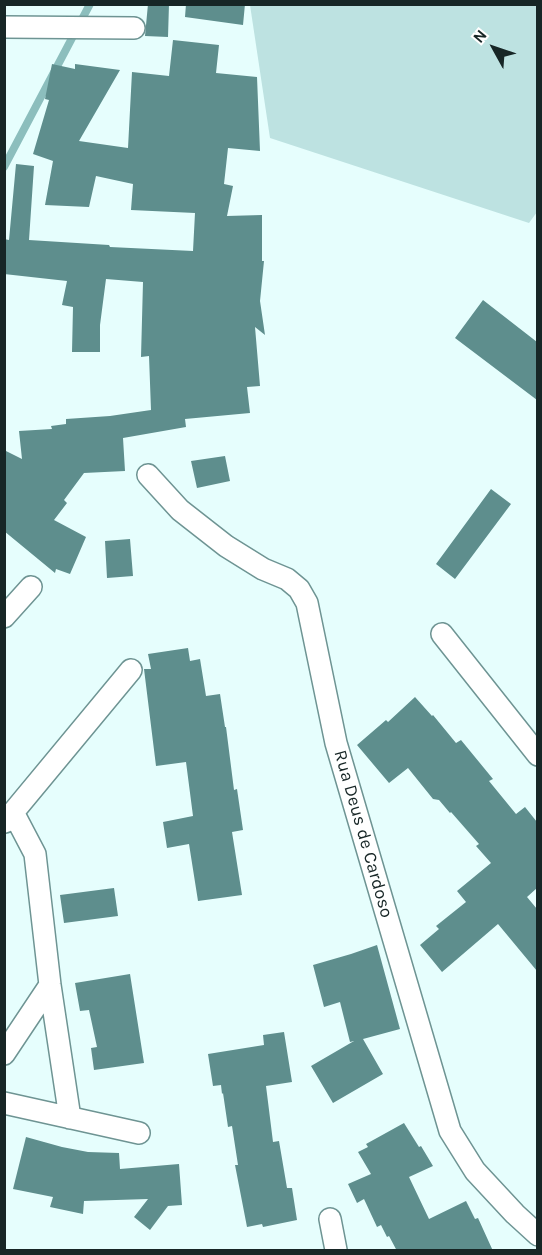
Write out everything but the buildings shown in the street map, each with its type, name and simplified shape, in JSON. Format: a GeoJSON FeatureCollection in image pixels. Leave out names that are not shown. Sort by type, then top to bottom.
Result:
{"type":"FeatureCollection","features":[{"type":"Feature","properties":{"kind":"street"},"geometry":{"type":"LineString","coordinates":[[4,27],[134,28]]}},
{"type":"Feature","properties":{"kind":"street","name":"Rua Deus de Cardoso"},"geometry":{"type":"LineString","coordinates":[[148,475],[180,510],[226,546],[263,569],[287,579],[299,589],[307,603],[336,742],[450,1131],[475,1171],[537,1234]]}},
{"type":"Feature","properties":{"kind":"street"},"geometry":{"type":"LineString","coordinates":[[4,616],[31,587]]}},
{"type":"Feature","properties":{"kind":"street"},"geometry":{"type":"LineString","coordinates":[[442,634],[537,755]]}},
{"type":"Feature","properties":{"kind":"street"},"geometry":{"type":"LineString","coordinates":[[70,1118],[50,985],[35,854],[9,817],[131,670]]}},
{"type":"Feature","properties":{"kind":"street"},"geometry":{"type":"LineString","coordinates":[[4,1053],[50,985]]}},
{"type":"Feature","properties":{"kind":"street"},"geometry":{"type":"LineString","coordinates":[[4,1103],[139,1133]]}},
{"type":"Feature","properties":{"kind":"street"},"geometry":{"type":"LineString","coordinates":[[330,1219],[336,1251]]}},
{"type":"Feature","properties":{"kind":"shaded area"},"geometry":{"type":"Polygon","coordinates":[[[250,5],[537,5],[537,212],[529,223],[270,138],[250,5]]]}},
{"type":"Feature","properties":{"kind":"waterway"},"geometry":{"type":"LineString","coordinates":[[4,167],[90,4]]}}]}
